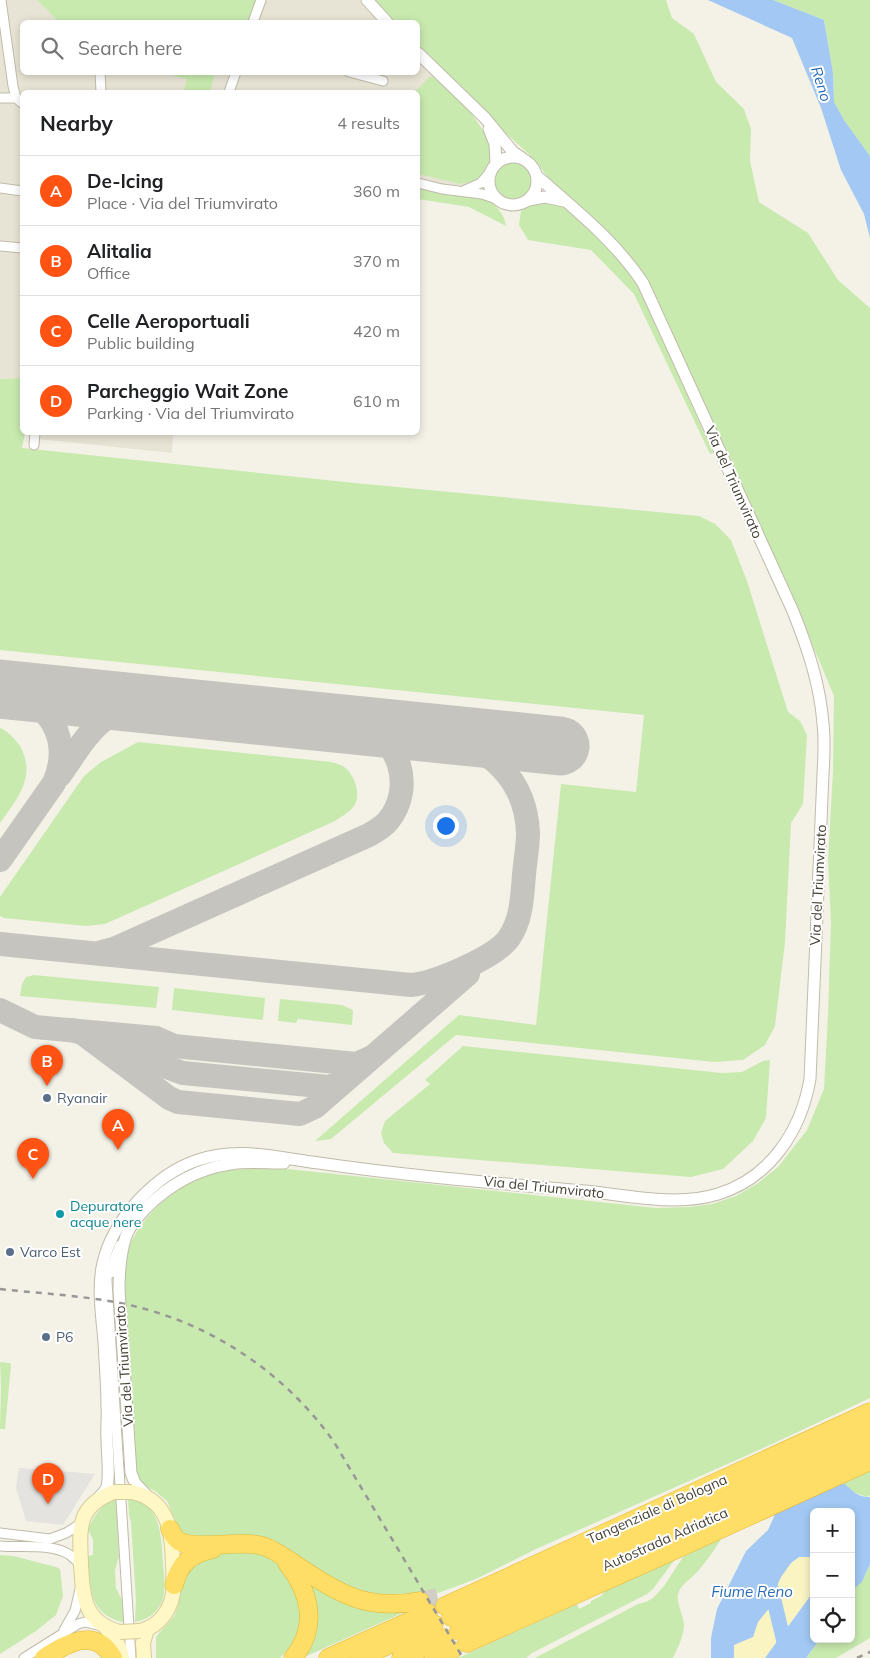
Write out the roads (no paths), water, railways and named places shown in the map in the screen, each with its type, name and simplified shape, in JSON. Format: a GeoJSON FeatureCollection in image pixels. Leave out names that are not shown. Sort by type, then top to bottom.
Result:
{"type":"FeatureCollection","features":[{"type":"Feature","properties":{"kind":"highway","name":"Tangenziale di Bologna"},"geometry":{"type":"LineString","coordinates":[[447,1629],[606,1532],[870,1412]]}},
{"type":"Feature","properties":{"kind":"highway","name":"Autostrada Adriatica"},"geometry":{"type":"LineString","coordinates":[[400,1658],[447,1629],[684,1512],[870,1428]]}},
{"type":"Feature","properties":{"kind":"highway","name":"Autostrada Adriatica"},"geometry":{"type":"LineString","coordinates":[[360,1658],[447,1629],[677,1534],[870,1446]]}},
{"type":"Feature","properties":{"kind":"highway"},"geometry":{"type":"LineString","coordinates":[[328,1658],[447,1629],[548,1608],[870,1461]]}},
{"type":"Feature","properties":{"kind":"highway"},"geometry":{"type":"LineString","coordinates":[[170,1529],[179,1541],[192,1545],[247,1543],[263,1546],[283,1556],[339,1592],[362,1601],[387,1604],[447,1629]]}},
{"type":"Feature","properties":{"kind":"highway"},"geometry":{"type":"LineString","coordinates":[[174,1585],[180,1568],[192,1556],[235,1543]]}},
{"type":"Feature","properties":{"kind":"highway"},"geometry":{"type":"LineString","coordinates":[[283,1556],[297,1575],[304,1590],[308,1606],[309,1621],[307,1633],[302,1645],[293,1658]]}},
{"type":"Feature","properties":{"kind":"highway"},"geometry":{"type":"LineString","coordinates":[[434,1658],[447,1629]]}},
{"type":"Feature","properties":{"kind":"highway"},"geometry":{"type":"LineString","coordinates":[[44,1658],[69,1643],[84,1640],[101,1645],[108,1650],[113,1658]]}},
{"type":"Feature","properties":{"kind":"main road","name":"Via del Triumvirato"},"geometry":{"type":"LineString","coordinates":[[106,1627],[120,1632],[144,1630],[164,1617],[170,1608],[174,1593],[170,1529],[162,1511],[148,1497],[142,1494],[114,1492],[96,1501],[87,1511],[80,1532],[84,1596],[88,1610],[113,1635],[119,1645],[122,1658]]}},
{"type":"Feature","properties":{"kind":"main road"},"geometry":{"type":"LineString","coordinates":[[144,1630],[144,1658]]}},
{"type":"Feature","properties":{"kind":"street"},"geometry":{"type":"LineString","coordinates":[[1,0],[13,86],[19,101]]}},
{"type":"Feature","properties":{"kind":"street"},"geometry":{"type":"LineString","coordinates":[[254,20],[261,0]]}},
{"type":"Feature","properties":{"kind":"street"},"geometry":{"type":"LineString","coordinates":[[368,0],[385,20]]}},
{"type":"Feature","properties":{"kind":"street"},"geometry":{"type":"LineString","coordinates":[[420,55],[485,118],[513,152],[533,166],[538,178],[536,190],[529,200]]}},
{"type":"Feature","properties":{"kind":"street"},"geometry":{"type":"LineString","coordinates":[[100,75],[101,90]]}},
{"type":"Feature","properties":{"kind":"street"},"geometry":{"type":"LineString","coordinates":[[230,90],[235,75]]}},
{"type":"Feature","properties":{"kind":"street"},"geometry":{"type":"LineString","coordinates":[[362,75],[383,80]]}},
{"type":"Feature","properties":{"kind":"street"},"geometry":{"type":"LineString","coordinates":[[0,98],[19,101]]}},
{"type":"Feature","properties":{"kind":"street"},"geometry":{"type":"LineString","coordinates":[[470,104],[490,130],[496,144],[494,167],[489,182],[497,199]]}},
{"type":"Feature","properties":{"kind":"street"},"geometry":{"type":"LineString","coordinates":[[462,191],[481,184],[502,160],[509,157],[523,159]]}},
{"type":"Feature","properties":{"kind":"street","name":"Via del Triumvirato"},"geometry":{"type":"LineString","coordinates":[[96,1501],[107,1486],[108,1408],[101,1278],[103,1264],[110,1244],[127,1213],[168,1174],[197,1160],[230,1153],[246,1152],[318,1163],[658,1199],[705,1197],[719,1194],[745,1182],[769,1163],[788,1139],[796,1125],[807,1095],[810,1080],[824,749],[822,712],[816,676],[806,644],[788,601],[643,284],[617,249],[594,226],[538,178]]}},
{"type":"Feature","properties":{"kind":"street"},"geometry":{"type":"LineString","coordinates":[[420,184],[442,189],[482,194],[510,206],[529,200],[545,198],[556,198],[566,202]]}},
{"type":"Feature","properties":{"kind":"street"},"geometry":{"type":"LineString","coordinates":[[0,188],[20,191]]}},
{"type":"Feature","properties":{"kind":"street"},"geometry":{"type":"LineString","coordinates":[[0,246],[20,248]]}},
{"type":"Feature","properties":{"kind":"street"},"geometry":{"type":"LineString","coordinates":[[34,445],[35,435]]}},
{"type":"Feature","properties":{"kind":"street","name":"Via del Triumvirato"},"geometry":{"type":"LineString","coordinates":[[109,1298],[114,1260],[129,1230],[162,1193],[187,1177],[216,1167],[236,1163],[318,1163]]}},
{"type":"Feature","properties":{"kind":"street","name":"Via del Triumvirato"},"geometry":{"type":"LineString","coordinates":[[129,1230],[119,1271],[127,1419],[131,1473],[135,1483],[148,1497]]}},
{"type":"Feature","properties":{"kind":"street","name":"Via del Triumvirato"},"geometry":{"type":"LineString","coordinates":[[110,1244],[107,1270],[131,1658]]}},
{"type":"Feature","properties":{"kind":"street","name":"Via del Triumvirato"},"geometry":{"type":"LineString","coordinates":[[0,1533],[50,1539],[66,1533],[82,1522]]}},
{"type":"Feature","properties":{"kind":"street"},"geometry":{"type":"LineString","coordinates":[[0,1546],[42,1547],[61,1551],[70,1554],[82,1572],[79,1598],[75,1611],[59,1636]]}},
{"type":"Feature","properties":{"kind":"street"},"geometry":{"type":"LineString","coordinates":[[24,1658],[74,1625],[82,1623],[106,1627]]}},
{"type":"Feature","properties":{"kind":"water"},"geometry":{"type":"Polygon","coordinates":[[[708,0],[773,0],[824,20],[833,73],[834,102],[844,120],[870,156],[870,238],[864,214],[841,170],[821,108],[792,38],[708,0]]]}},
{"type":"Feature","properties":{"kind":"water","name":"Fiume Reno"},"geometry":{"type":"Polygon","coordinates":[[[845,1484],[860,1495],[870,1497],[870,1564],[862,1582],[855,1588],[855,1508],[810,1508],[810,1557],[799,1557],[791,1563],[781,1577],[775,1590],[774,1600],[758,1622],[753,1637],[734,1645],[734,1658],[711,1658],[711,1638],[717,1609],[746,1551],[768,1530],[776,1512],[835,1485],[845,1484]]]}},
{"type":"Feature","properties":{"kind":"water","name":"Fiume Reno"},"geometry":{"type":"Polygon","coordinates":[[[810,1596],[810,1643],[817,1643],[806,1658],[765,1658],[810,1596]]]}},
{"type":"Feature","properties":{"kind":"waterway","name":"Reno"},"geometry":{"type":"LineString","coordinates":[[769,1580],[787,1654],[784,1658]]}},
{"type":"Feature","properties":{"kind":"tunnel"},"geometry":{"type":"LineString","coordinates":[[420,1601],[438,1597]]}},
{"type":"Feature","properties":{"kind":"railway"},"geometry":{"type":"LineString","coordinates":[[0,1289],[95,1299],[143,1308],[206,1332],[264,1368],[313,1415],[334,1442],[463,1658]]}},
{"type":"Feature","properties":{"kind":"railway"},"geometry":{"type":"LineString","coordinates":[[857,1658],[870,1652]]}},
{"type":"Feature","properties":{"kind":"place","name":"Alitalia"},"geometry":{"type":"Point","coordinates":[47,1086]}},
{"type":"Feature","properties":{"kind":"place","name":"Ryanair"},"geometry":{"type":"Point","coordinates":[47,1098]}},
{"type":"Feature","properties":{"kind":"place","name":"De-Icing"},"geometry":{"type":"Point","coordinates":[118,1150]}},
{"type":"Feature","properties":{"kind":"place","name":"Celle Aeroportuali"},"geometry":{"type":"Point","coordinates":[33,1179]}},
{"type":"Feature","properties":{"kind":"place","name":"Depuratore acque nere"},"geometry":{"type":"Point","coordinates":[60,1214]}},
{"type":"Feature","properties":{"kind":"place","name":"Varco Est"},"geometry":{"type":"Point","coordinates":[10,1252]}},
{"type":"Feature","properties":{"kind":"place","name":"P6"},"geometry":{"type":"Point","coordinates":[46,1337]}},
{"type":"Feature","properties":{"kind":"place","name":"Parcheggio Wait Zone"},"geometry":{"type":"Point","coordinates":[48,1504]}}]}
